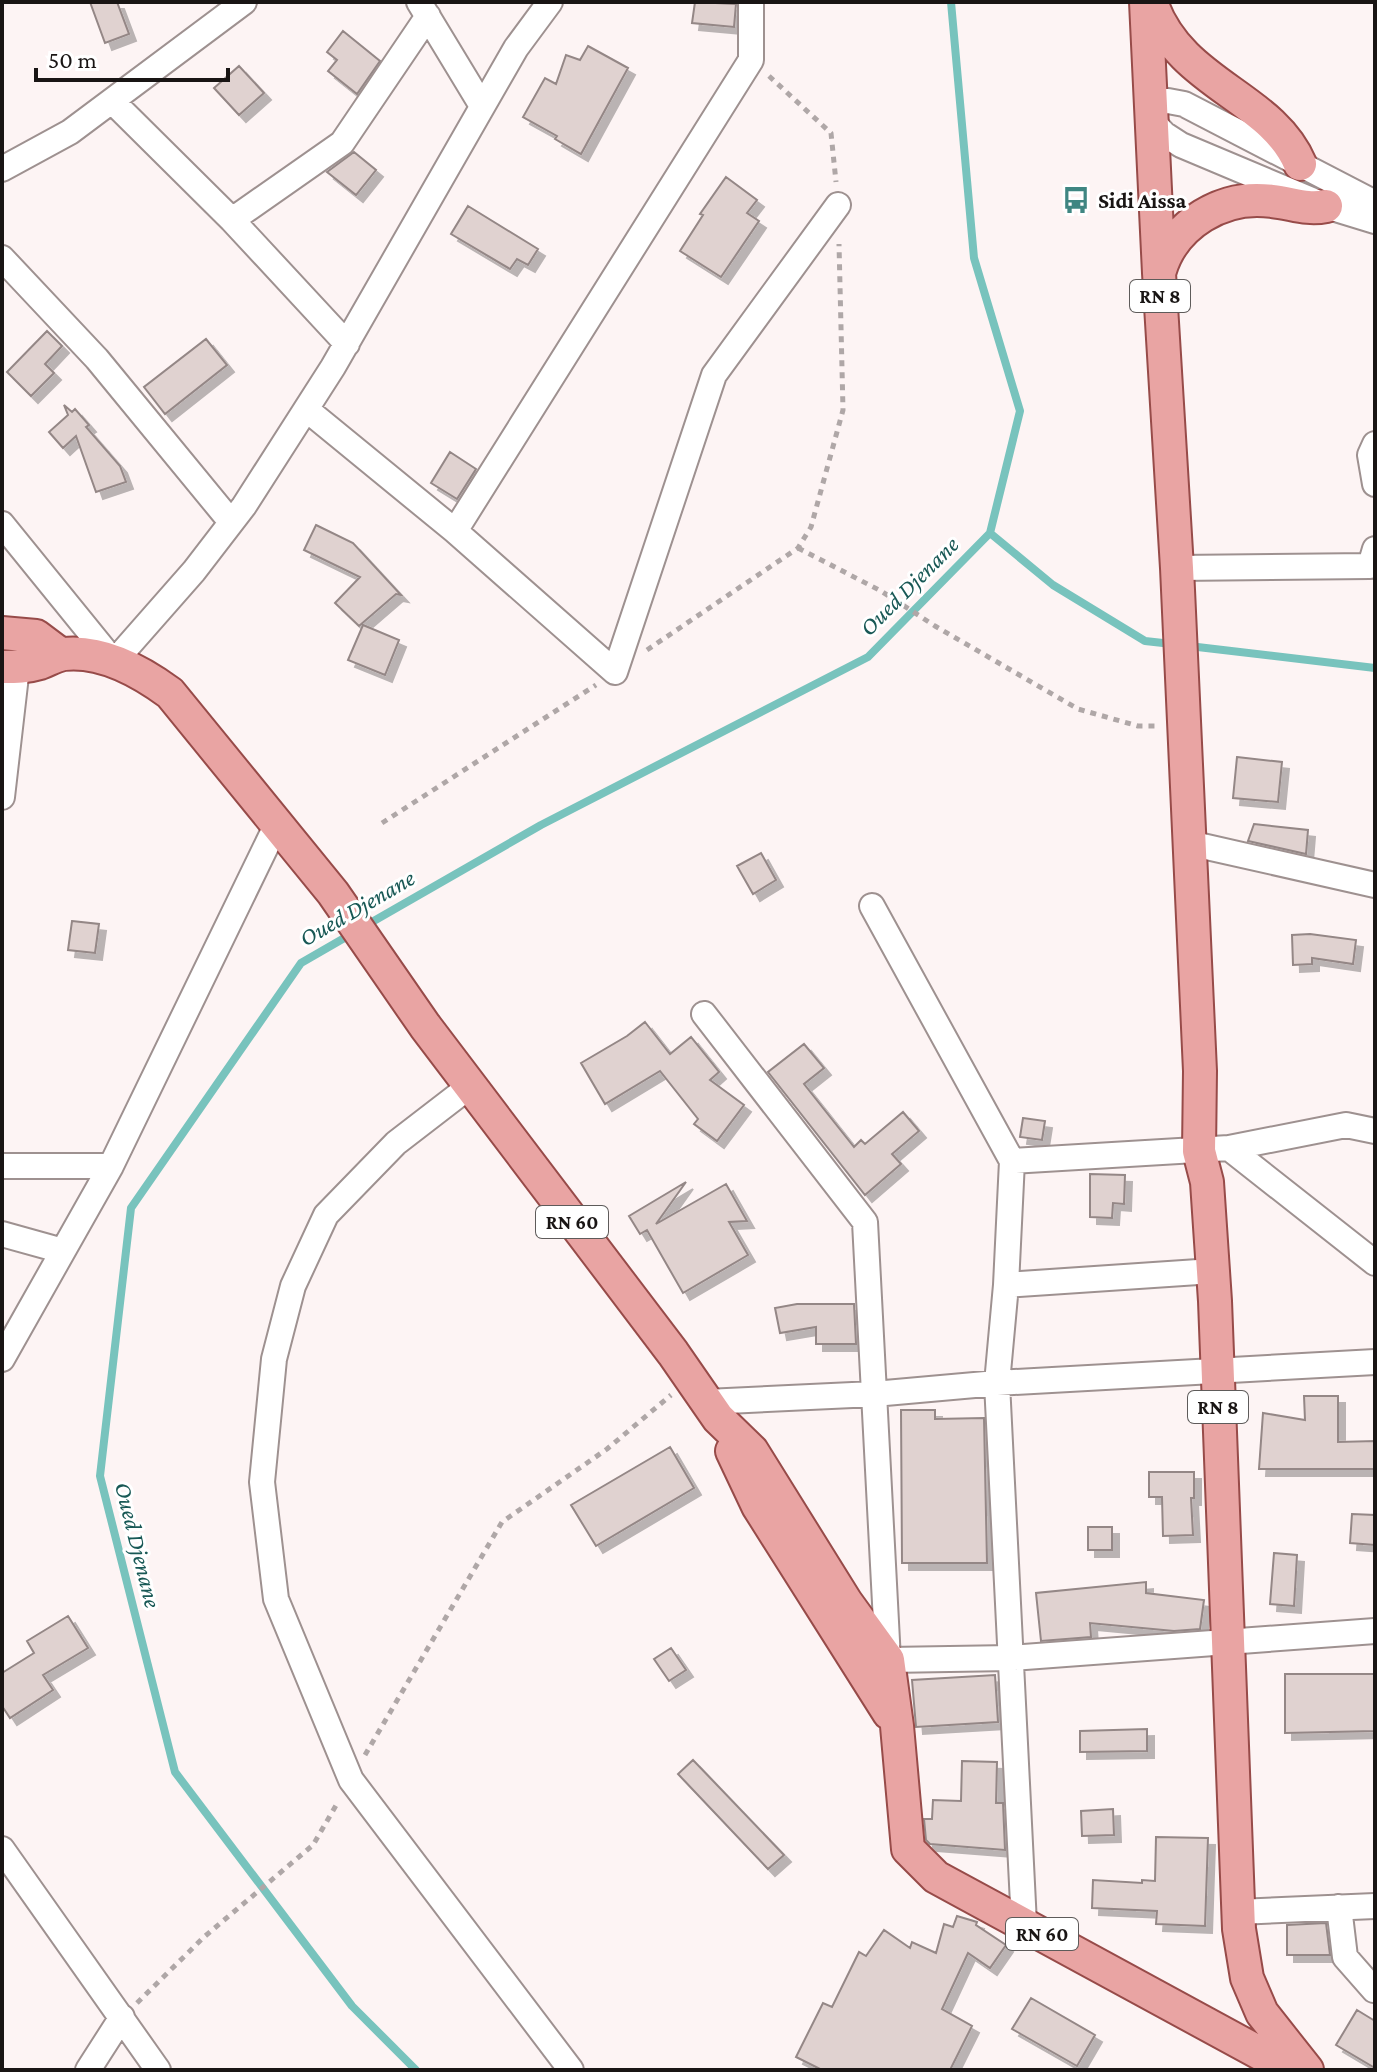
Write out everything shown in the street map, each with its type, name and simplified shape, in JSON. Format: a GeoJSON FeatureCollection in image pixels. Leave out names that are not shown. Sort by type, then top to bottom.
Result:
{"type":"FeatureCollection","features":[{"type":"Feature","properties":{"kind":"main road","name":"RN 8"},"geometry":{"type":"LineString","coordinates":[[1148,2],[1150,110],[1177,579],[1200,1071],[1214,1149],[1207,1182],[1238,1912],[1247,1978],[1262,2013],[1307,2070]]}},
{"type":"Feature","properties":{"kind":"main road"},"geometry":{"type":"LineString","coordinates":[[1148,2],[1178,50],[1273,126],[1288,141],[1300,164]]}},
{"type":"Feature","properties":{"kind":"main road"},"geometry":{"type":"LineString","coordinates":[[1159,273],[1172,243],[1182,230],[1205,213],[1270,200],[1305,208],[1326,206]]}},
{"type":"Feature","properties":{"kind":"main road","name":"RN 60"},"geometry":{"type":"LineString","coordinates":[[2,633],[36,636],[60,654]]}},
{"type":"Feature","properties":{"kind":"main road","name":"RN 60"},"geometry":{"type":"LineString","coordinates":[[10,667],[42,662],[60,654],[79,654],[114,662],[153,680],[170,693],[333,893],[425,1026],[705,1400],[758,1506],[897,1726],[908,1849],[936,1877],[1291,2070]]}},
{"type":"Feature","properties":{"kind":"main road"},"geometry":{"type":"LineString","coordinates":[[705,1400],[752,1451],[846,1602],[888,1660],[897,1726]]}},
{"type":"Feature","properties":{"kind":"street"},"geometry":{"type":"LineString","coordinates":[[2,169],[70,132],[244,2]]}},
{"type":"Feature","properties":{"kind":"street"},"geometry":{"type":"LineString","coordinates":[[2,524],[114,662],[194,571],[231,522],[306,409],[347,344],[516,48],[550,2]]}},
{"type":"Feature","properties":{"kind":"street"},"geometry":{"type":"LineString","coordinates":[[455,531],[751,60],[751,2]]}},
{"type":"Feature","properties":{"kind":"street"},"geometry":{"type":"LineString","coordinates":[[232,220],[342,143],[424,9],[482,106]]}},
{"type":"Feature","properties":{"kind":"street"},"geometry":{"type":"LineString","coordinates":[[112,101],[232,220],[347,344]]}},
{"type":"Feature","properties":{"kind":"street"},"geometry":{"type":"LineString","coordinates":[[1375,203],[1184,104],[1168,101],[1150,110],[1164,134],[1181,145],[1326,206],[1375,221]]}},
{"type":"Feature","properties":{"kind":"street"},"geometry":{"type":"LineString","coordinates":[[306,409],[455,531],[615,672],[714,375],[838,205]]}},
{"type":"Feature","properties":{"kind":"street"},"geometry":{"type":"LineString","coordinates":[[2,258],[97,359],[231,522]]}},
{"type":"Feature","properties":{"kind":"street"},"geometry":{"type":"LineString","coordinates":[[1373,452],[1375,484]]}},
{"type":"Feature","properties":{"kind":"street"},"geometry":{"type":"LineString","coordinates":[[1177,579],[1370,566],[1375,549]]}},
{"type":"Feature","properties":{"kind":"street"},"geometry":{"type":"LineString","coordinates":[[3,790],[10,667]]}},
{"type":"Feature","properties":{"kind":"street"},"geometry":{"type":"LineString","coordinates":[[2,1359],[14,1318],[63,1251],[111,1166],[277,824]]}},
{"type":"Feature","properties":{"kind":"street"},"geometry":{"type":"LineString","coordinates":[[1189,843],[1375,885]]}},
{"type":"Feature","properties":{"kind":"street"},"geometry":{"type":"LineString","coordinates":[[872,906],[1012,1161],[997,1383],[1024,1924]]}},
{"type":"Feature","properties":{"kind":"street"},"geometry":{"type":"LineString","coordinates":[[704,1014],[865,1222],[888,1660],[1011,1658],[1375,1631]]}},
{"type":"Feature","properties":{"kind":"street"},"geometry":{"type":"LineString","coordinates":[[470,1086],[396,1143],[326,1215],[293,1286],[274,1359],[262,1482],[276,1599],[351,1780],[571,2070]]}},
{"type":"Feature","properties":{"kind":"street"},"geometry":{"type":"LineString","coordinates":[[1012,1161],[1214,1149],[1346,1125],[1375,1131]]}},
{"type":"Feature","properties":{"kind":"street"},"geometry":{"type":"LineString","coordinates":[[1214,1149],[1375,1263]]}},
{"type":"Feature","properties":{"kind":"street"},"geometry":{"type":"LineString","coordinates":[[2,1166],[111,1166]]}},
{"type":"Feature","properties":{"kind":"street"},"geometry":{"type":"LineString","coordinates":[[2,1234],[63,1251]]}},
{"type":"Feature","properties":{"kind":"street"},"geometry":{"type":"LineString","coordinates":[[1006,1285],[1213,1271]]}},
{"type":"Feature","properties":{"kind":"street"},"geometry":{"type":"LineString","coordinates":[[705,1400],[874,1394],[997,1383],[1375,1362]]}},
{"type":"Feature","properties":{"kind":"street"},"geometry":{"type":"LineString","coordinates":[[2,1849],[158,2070]]}},
{"type":"Feature","properties":{"kind":"street"},"geometry":{"type":"LineString","coordinates":[[1238,1912],[1375,1906]]}},
{"type":"Feature","properties":{"kind":"street"},"geometry":{"type":"LineString","coordinates":[[1339,1907],[1345,1957],[1374,1990]]}},
{"type":"Feature","properties":{"kind":"street"},"geometry":{"type":"LineString","coordinates":[[88,2070],[122,2017]]}},
{"type":"Feature","properties":{"kind":"path"},"geometry":{"type":"LineString","coordinates":[[382,823],[615,672],[798,548],[811,527],[843,410],[838,205],[831,133],[751,60]]}},
{"type":"Feature","properties":{"kind":"path"},"geometry":{"type":"LineString","coordinates":[[798,548],[881,591],[1078,709],[1138,726],[1183,726]]}},
{"type":"Feature","properties":{"kind":"path"},"geometry":{"type":"LineString","coordinates":[[122,2017],[204,1937],[313,1845],[502,1522],[607,1449],[705,1400]]}},
{"type":"Feature","properties":{"kind":"building"},"geometry":{"type":"Polygon","coordinates":[[[90,2],[117,2],[129,34],[105,43],[90,2]]]}},
{"type":"Feature","properties":{"kind":"building"},"geometry":{"type":"Polygon","coordinates":[[[695,2],[736,4],[734,27],[692,23],[695,2]]]}},
{"type":"Feature","properties":{"kind":"building"},"geometry":{"type":"Polygon","coordinates":[[[343,31],[380,61],[357,94],[328,71],[337,60],[327,52],[343,31]]]}},
{"type":"Feature","properties":{"kind":"building"},"geometry":{"type":"Polygon","coordinates":[[[588,46],[628,68],[581,154],[523,117],[545,78],[556,84],[566,55],[580,60],[588,46]]]}},
{"type":"Feature","properties":{"kind":"building"},"geometry":{"type":"Polygon","coordinates":[[[239,66],[264,93],[239,115],[214,88],[239,66]]]}},
{"type":"Feature","properties":{"kind":"building"},"geometry":{"type":"Polygon","coordinates":[[[354,152],[376,170],[356,195],[327,172],[354,152]]]}},
{"type":"Feature","properties":{"kind":"building"},"geometry":{"type":"Polygon","coordinates":[[[726,177],[757,200],[747,213],[759,221],[721,277],[680,251],[703,215],[700,214],[726,177]]]}},
{"type":"Feature","properties":{"kind":"building"},"geometry":{"type":"Polygon","coordinates":[[[468,206],[538,249],[528,265],[517,259],[510,269],[451,234],[468,206]]]}},
{"type":"Feature","properties":{"kind":"building"},"geometry":{"type":"Polygon","coordinates":[[[47,331],[62,346],[45,364],[54,373],[31,396],[7,372],[47,331]]]}},
{"type":"Feature","properties":{"kind":"building"},"geometry":{"type":"Polygon","coordinates":[[[206,339],[227,365],[165,414],[144,387],[206,339]]]}},
{"type":"Feature","properties":{"kind":"building"},"geometry":{"type":"Polygon","coordinates":[[[64,405],[72,412],[75,409],[89,425],[86,427],[120,466],[126,482],[96,492],[76,436],[63,448],[49,432],[68,415],[64,405]]]}},
{"type":"Feature","properties":{"kind":"building"},"geometry":{"type":"Polygon","coordinates":[[[450,452],[476,469],[457,499],[431,483],[450,452]]]}},
{"type":"Feature","properties":{"kind":"building"},"geometry":{"type":"Polygon","coordinates":[[[316,525],[353,543],[401,595],[396,594],[359,626],[335,603],[360,577],[304,550],[316,525]]]}},
{"type":"Feature","properties":{"kind":"building"},"geometry":{"type":"Polygon","coordinates":[[[363,625],[399,640],[385,675],[348,660],[363,625]]]}},
{"type":"Feature","properties":{"kind":"building"},"geometry":{"type":"Polygon","coordinates":[[[1237,757],[1282,762],[1278,802],[1233,798],[1237,757]]]}},
{"type":"Feature","properties":{"kind":"building"},"geometry":{"type":"Polygon","coordinates":[[[1254,824],[1308,830],[1306,854],[1248,841],[1254,824]]]}},
{"type":"Feature","properties":{"kind":"building"},"geometry":{"type":"Polygon","coordinates":[[[761,853],[776,880],[753,894],[737,866],[761,853]]]}},
{"type":"Feature","properties":{"kind":"building"},"geometry":{"type":"Polygon","coordinates":[[[72,921],[99,924],[95,953],[68,950],[72,921]]]}},
{"type":"Feature","properties":{"kind":"building"},"geometry":{"type":"Polygon","coordinates":[[[1292,935],[1356,940],[1353,964],[1312,958],[1312,964],[1293,965],[1292,935]]]}},
{"type":"Feature","properties":{"kind":"building"},"geometry":{"type":"Polygon","coordinates":[[[645,1022],[670,1054],[691,1037],[719,1072],[710,1080],[744,1105],[717,1141],[694,1124],[698,1119],[660,1071],[605,1104],[581,1063],[645,1022]]]}},
{"type":"Feature","properties":{"kind":"building"},"geometry":{"type":"Polygon","coordinates":[[[804,1044],[824,1068],[804,1084],[854,1147],[861,1140],[865,1144],[903,1112],[919,1131],[892,1154],[901,1164],[865,1195],[768,1072],[804,1044]]]}},
{"type":"Feature","properties":{"kind":"building"},"geometry":{"type":"Polygon","coordinates":[[[1023,1118],[1045,1121],[1042,1140],[1020,1137],[1023,1118]]]}},
{"type":"Feature","properties":{"kind":"building"},"geometry":{"type":"Polygon","coordinates":[[[1090,1174],[1125,1175],[1124,1204],[1113,1203],[1112,1218],[1090,1217],[1090,1174]]]}},
{"type":"Feature","properties":{"kind":"building"},"geometry":{"type":"Polygon","coordinates":[[[686,1182],[656,1224],[726,1184],[747,1221],[729,1222],[748,1255],[683,1293],[647,1230],[640,1234],[629,1216],[686,1182]]]}},
{"type":"Feature","properties":{"kind":"building"},"geometry":{"type":"Polygon","coordinates":[[[797,1304],[854,1304],[856,1344],[816,1344],[816,1327],[780,1333],[775,1308],[797,1304]]]}},
{"type":"Feature","properties":{"kind":"building"},"geometry":{"type":"Polygon","coordinates":[[[1304,1396],[1338,1396],[1338,1442],[1375,1441],[1375,1469],[1259,1469],[1263,1413],[1305,1420],[1304,1396]]]}},
{"type":"Feature","properties":{"kind":"building"},"geometry":{"type":"Polygon","coordinates":[[[901,1410],[935,1410],[935,1419],[984,1418],[987,1563],[902,1563],[901,1410]]]}},
{"type":"Feature","properties":{"kind":"building"},"geometry":{"type":"Polygon","coordinates":[[[670,1447],[694,1488],[596,1546],[571,1505],[670,1447]]]}},
{"type":"Feature","properties":{"kind":"building"},"geometry":{"type":"Polygon","coordinates":[[[1149,1472],[1194,1472],[1194,1498],[1191,1498],[1193,1535],[1163,1536],[1162,1497],[1149,1497],[1149,1472]]]}},
{"type":"Feature","properties":{"kind":"building"},"geometry":{"type":"Polygon","coordinates":[[[1352,1514],[1375,1515],[1375,1545],[1350,1543],[1352,1514]]]}},
{"type":"Feature","properties":{"kind":"building"},"geometry":{"type":"Polygon","coordinates":[[[1088,1527],[1112,1527],[1112,1550],[1088,1550],[1088,1527]]]}},
{"type":"Feature","properties":{"kind":"building"},"geometry":{"type":"Polygon","coordinates":[[[1274,1553],[1297,1555],[1294,1606],[1270,1604],[1274,1553]]]}},
{"type":"Feature","properties":{"kind":"building"},"geometry":{"type":"Polygon","coordinates":[[[1146,1582],[1146,1593],[1204,1600],[1200,1629],[1174,1631],[1090,1623],[1091,1637],[1041,1641],[1036,1593],[1146,1582]]]}},
{"type":"Feature","properties":{"kind":"building"},"geometry":{"type":"Polygon","coordinates":[[[68,1616],[88,1648],[43,1675],[53,1690],[10,1718],[2,1706],[2,1673],[34,1653],[27,1641],[68,1616]]]}},
{"type":"Feature","properties":{"kind":"building"},"geometry":{"type":"Polygon","coordinates":[[[671,1648],[686,1670],[669,1681],[654,1659],[671,1648]]]}},
{"type":"Feature","properties":{"kind":"building"},"geometry":{"type":"Polygon","coordinates":[[[1285,1674],[1375,1674],[1375,1731],[1285,1733],[1285,1674]]]}},
{"type":"Feature","properties":{"kind":"building"},"geometry":{"type":"Polygon","coordinates":[[[995,1675],[998,1722],[916,1727],[912,1680],[995,1675]]]}},
{"type":"Feature","properties":{"kind":"building"},"geometry":{"type":"Polygon","coordinates":[[[1147,1729],[1147,1751],[1080,1752],[1080,1731],[1147,1729]]]}},
{"type":"Feature","properties":{"kind":"building"},"geometry":{"type":"Polygon","coordinates":[[[693,1760],[784,1855],[768,1869],[678,1774],[693,1760]]]}},
{"type":"Feature","properties":{"kind":"building"},"geometry":{"type":"Polygon","coordinates":[[[962,1761],[997,1762],[996,1803],[1003,1803],[1005,1850],[930,1844],[926,1840],[924,1819],[932,1819],[933,1800],[961,1801],[962,1761]]]}},
{"type":"Feature","properties":{"kind":"building"},"geometry":{"type":"Polygon","coordinates":[[[1113,1809],[1114,1835],[1082,1836],[1081,1811],[1113,1809]]]}},
{"type":"Feature","properties":{"kind":"building"},"geometry":{"type":"Polygon","coordinates":[[[1156,1837],[1208,1838],[1205,1926],[1156,1924],[1157,1911],[1092,1908],[1093,1880],[1155,1881],[1156,1837]]]}},
{"type":"Feature","properties":{"kind":"building"},"geometry":{"type":"Polygon","coordinates":[[[957,1916],[977,1922],[976,1925],[1006,1945],[990,1968],[968,1953],[942,2009],[972,2026],[950,2070],[822,2070],[796,2057],[823,2003],[832,2007],[859,1952],[866,1956],[884,1930],[910,1948],[912,1942],[936,1953],[944,1924],[953,1927],[957,1916]]]}},
{"type":"Feature","properties":{"kind":"building"},"geometry":{"type":"Polygon","coordinates":[[[1326,1923],[1330,1955],[1287,1955],[1287,1925],[1326,1923]]]}},
{"type":"Feature","properties":{"kind":"building"},"geometry":{"type":"Polygon","coordinates":[[[1031,1998],[1095,2035],[1077,2066],[1012,2029],[1031,1998]]]}},
{"type":"Feature","properties":{"kind":"building"},"geometry":{"type":"Polygon","coordinates":[[[1357,2010],[1375,2021],[1375,2068],[1336,2045],[1357,2010]]]}},
{"type":"Feature","properties":{"kind":"waterway","name":"Oued Djenane"},"geometry":{"type":"LineString","coordinates":[[365,926],[541,825],[868,657],[990,533],[1020,411],[974,258],[951,2]]}},
{"type":"Feature","properties":{"kind":"waterway"},"geometry":{"type":"LineString","coordinates":[[990,533],[1053,585],[1145,641],[1172,644]]}},
{"type":"Feature","properties":{"kind":"waterway"},"geometry":{"type":"LineString","coordinates":[[1189,646],[1375,668]]}},
{"type":"Feature","properties":{"kind":"waterway","name":"Oued Djenane"},"geometry":{"type":"LineString","coordinates":[[353,933],[301,963],[131,1208],[100,1476],[175,1772],[352,2006],[416,2070]]}},
{"type":"Feature","properties":{"kind":"place","name":"Sidi Aissa"},"geometry":{"type":"Point","coordinates":[1076,200]}}]}
